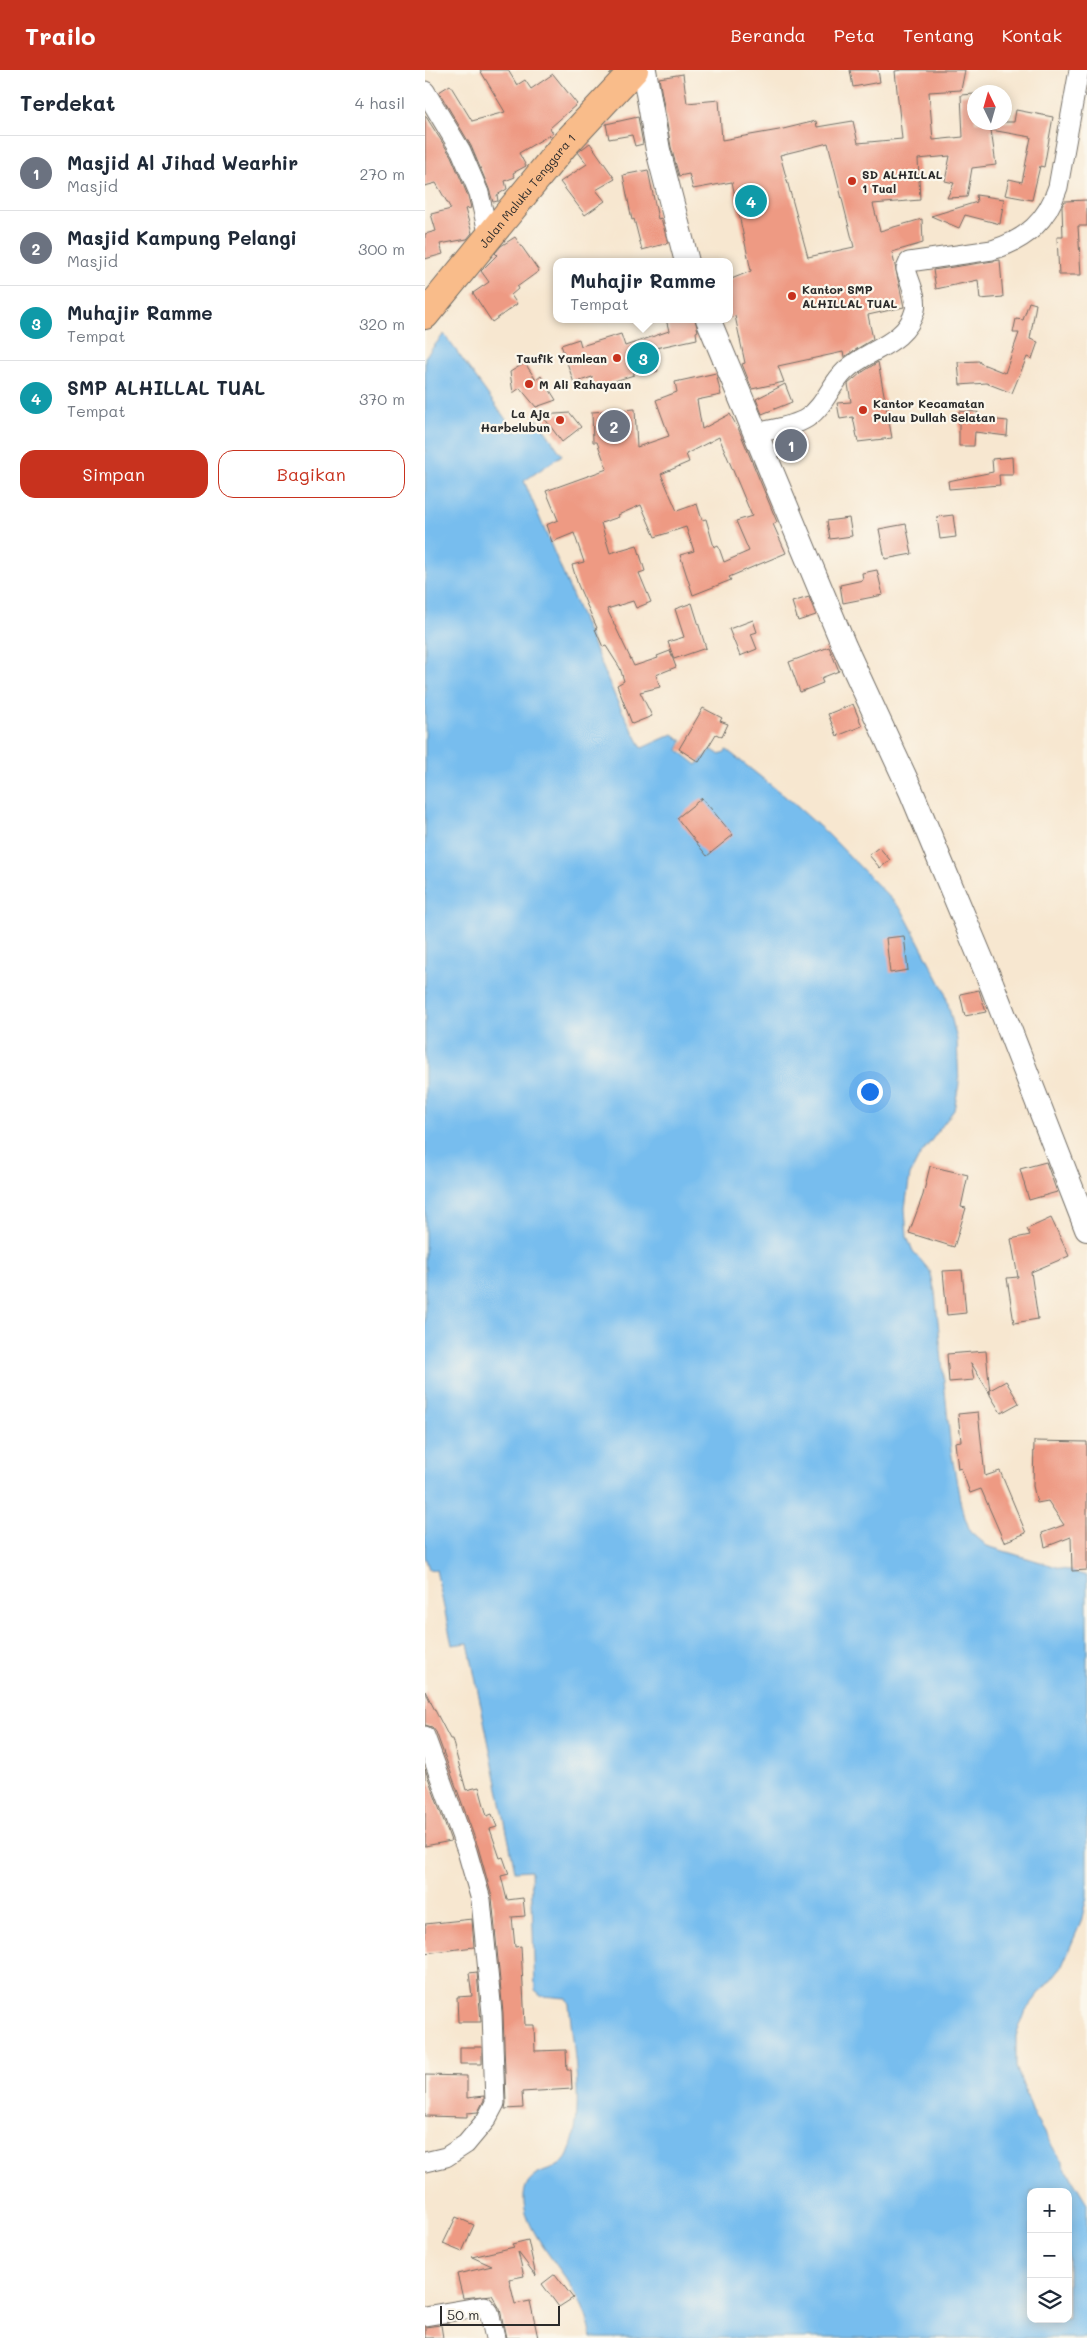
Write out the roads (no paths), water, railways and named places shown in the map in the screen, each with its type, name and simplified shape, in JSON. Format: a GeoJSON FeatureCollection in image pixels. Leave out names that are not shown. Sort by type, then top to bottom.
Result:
{"type":"FeatureCollection","features":[{"type":"Feature","properties":{"kind":"highway","name":"Jalan Maluku Tenggara 1"},"geometry":{"type":"LineString","coordinates":[[425,315],[564,145],[634,70]]}},
{"type":"Feature","properties":{"kind":"street"},"geometry":{"type":"LineString","coordinates":[[644,70],[658,150],[686,258]]}},
{"type":"Feature","properties":{"kind":"street"},"geometry":{"type":"LineString","coordinates":[[756,433],[805,419],[816,410],[845,370],[890,343],[902,333],[912,317],[915,305],[906,269],[909,262],[992,250],[1017,241],[1041,222],[1052,204],[1058,188],[1079,70]]}},
{"type":"Feature","properties":{"kind":"street"},"geometry":{"type":"LineString","coordinates":[[425,92],[461,151],[479,193],[489,237]]}},
{"type":"Feature","properties":{"kind":"street"},"geometry":{"type":"LineString","coordinates":[[710,323],[844,646],[911,791],[1087,1229]]}},
{"type":"Feature","properties":{"kind":"street"},"geometry":{"type":"LineString","coordinates":[[425,1736],[467,1851],[481,1900],[492,2013],[495,2103],[486,2120],[466,2144],[446,2157],[425,2162]]}},
{"type":"Feature","properties":{"kind":"street"},"geometry":{"type":"LineString","coordinates":[[425,2316],[484,2306],[489,2312],[495,2338]]}},
{"type":"Feature","properties":{"kind":"water"},"geometry":{"type":"Polygon","coordinates":[[[444,334],[515,432],[537,419],[562,455],[524,481],[617,701],[642,748],[673,734],[682,741],[678,750],[697,765],[711,749],[720,755],[727,750],[792,802],[829,835],[902,910],[945,992],[957,1040],[959,1084],[954,1110],[919,1157],[910,1175],[905,1208],[907,1237],[913,1251],[930,1271],[935,1292],[951,1450],[961,1506],[970,1531],[987,1546],[1087,1576],[1087,1896],[1081,1922],[1062,1966],[1026,2010],[1016,2036],[1016,2067],[1035,2118],[1087,2203],[1087,2338],[592,2338],[578,2297],[535,2233],[525,2208],[524,2196],[530,2179],[564,2162],[573,2139],[576,2121],[577,2081],[569,2004],[566,1998],[542,1996],[535,1990],[531,1870],[515,1871],[468,1643],[452,1645],[436,1570],[429,1569],[425,1556],[425,357],[444,334]]]}},
{"type":"Feature","properties":{"kind":"place","name":"SD ALHILLAL 1 Tual"},"geometry":{"type":"Point","coordinates":[852,181]}},
{"type":"Feature","properties":{"kind":"place","name":"SMP ALHILLAL TUAL"},"geometry":{"type":"Point","coordinates":[751,201]}},
{"type":"Feature","properties":{"kind":"place","name":"Kantor SMP ALHILLAL TUAL"},"geometry":{"type":"Point","coordinates":[792,296]}},
{"type":"Feature","properties":{"kind":"place","name":"Taufik Yamlean"},"geometry":{"type":"Point","coordinates":[617,358]}},
{"type":"Feature","properties":{"kind":"place","name":"Muhajir Ramme"},"geometry":{"type":"Point","coordinates":[643,358]}},
{"type":"Feature","properties":{"kind":"place","name":"M Ali Rahayaan"},"geometry":{"type":"Point","coordinates":[529,384]}},
{"type":"Feature","properties":{"kind":"place","name":"Kantor Kecamatan Pulau Dullah Selatan"},"geometry":{"type":"Point","coordinates":[863,410]}},
{"type":"Feature","properties":{"kind":"place","name":"La Aja Harbelubun"},"geometry":{"type":"Point","coordinates":[560,420]}},
{"type":"Feature","properties":{"kind":"place","name":"Masjid Kampung Pelangi"},"geometry":{"type":"Point","coordinates":[614,426]}},
{"type":"Feature","properties":{"kind":"place","name":"Masjid Al Jihad Wearhir"},"geometry":{"type":"Point","coordinates":[791,445]}}]}
